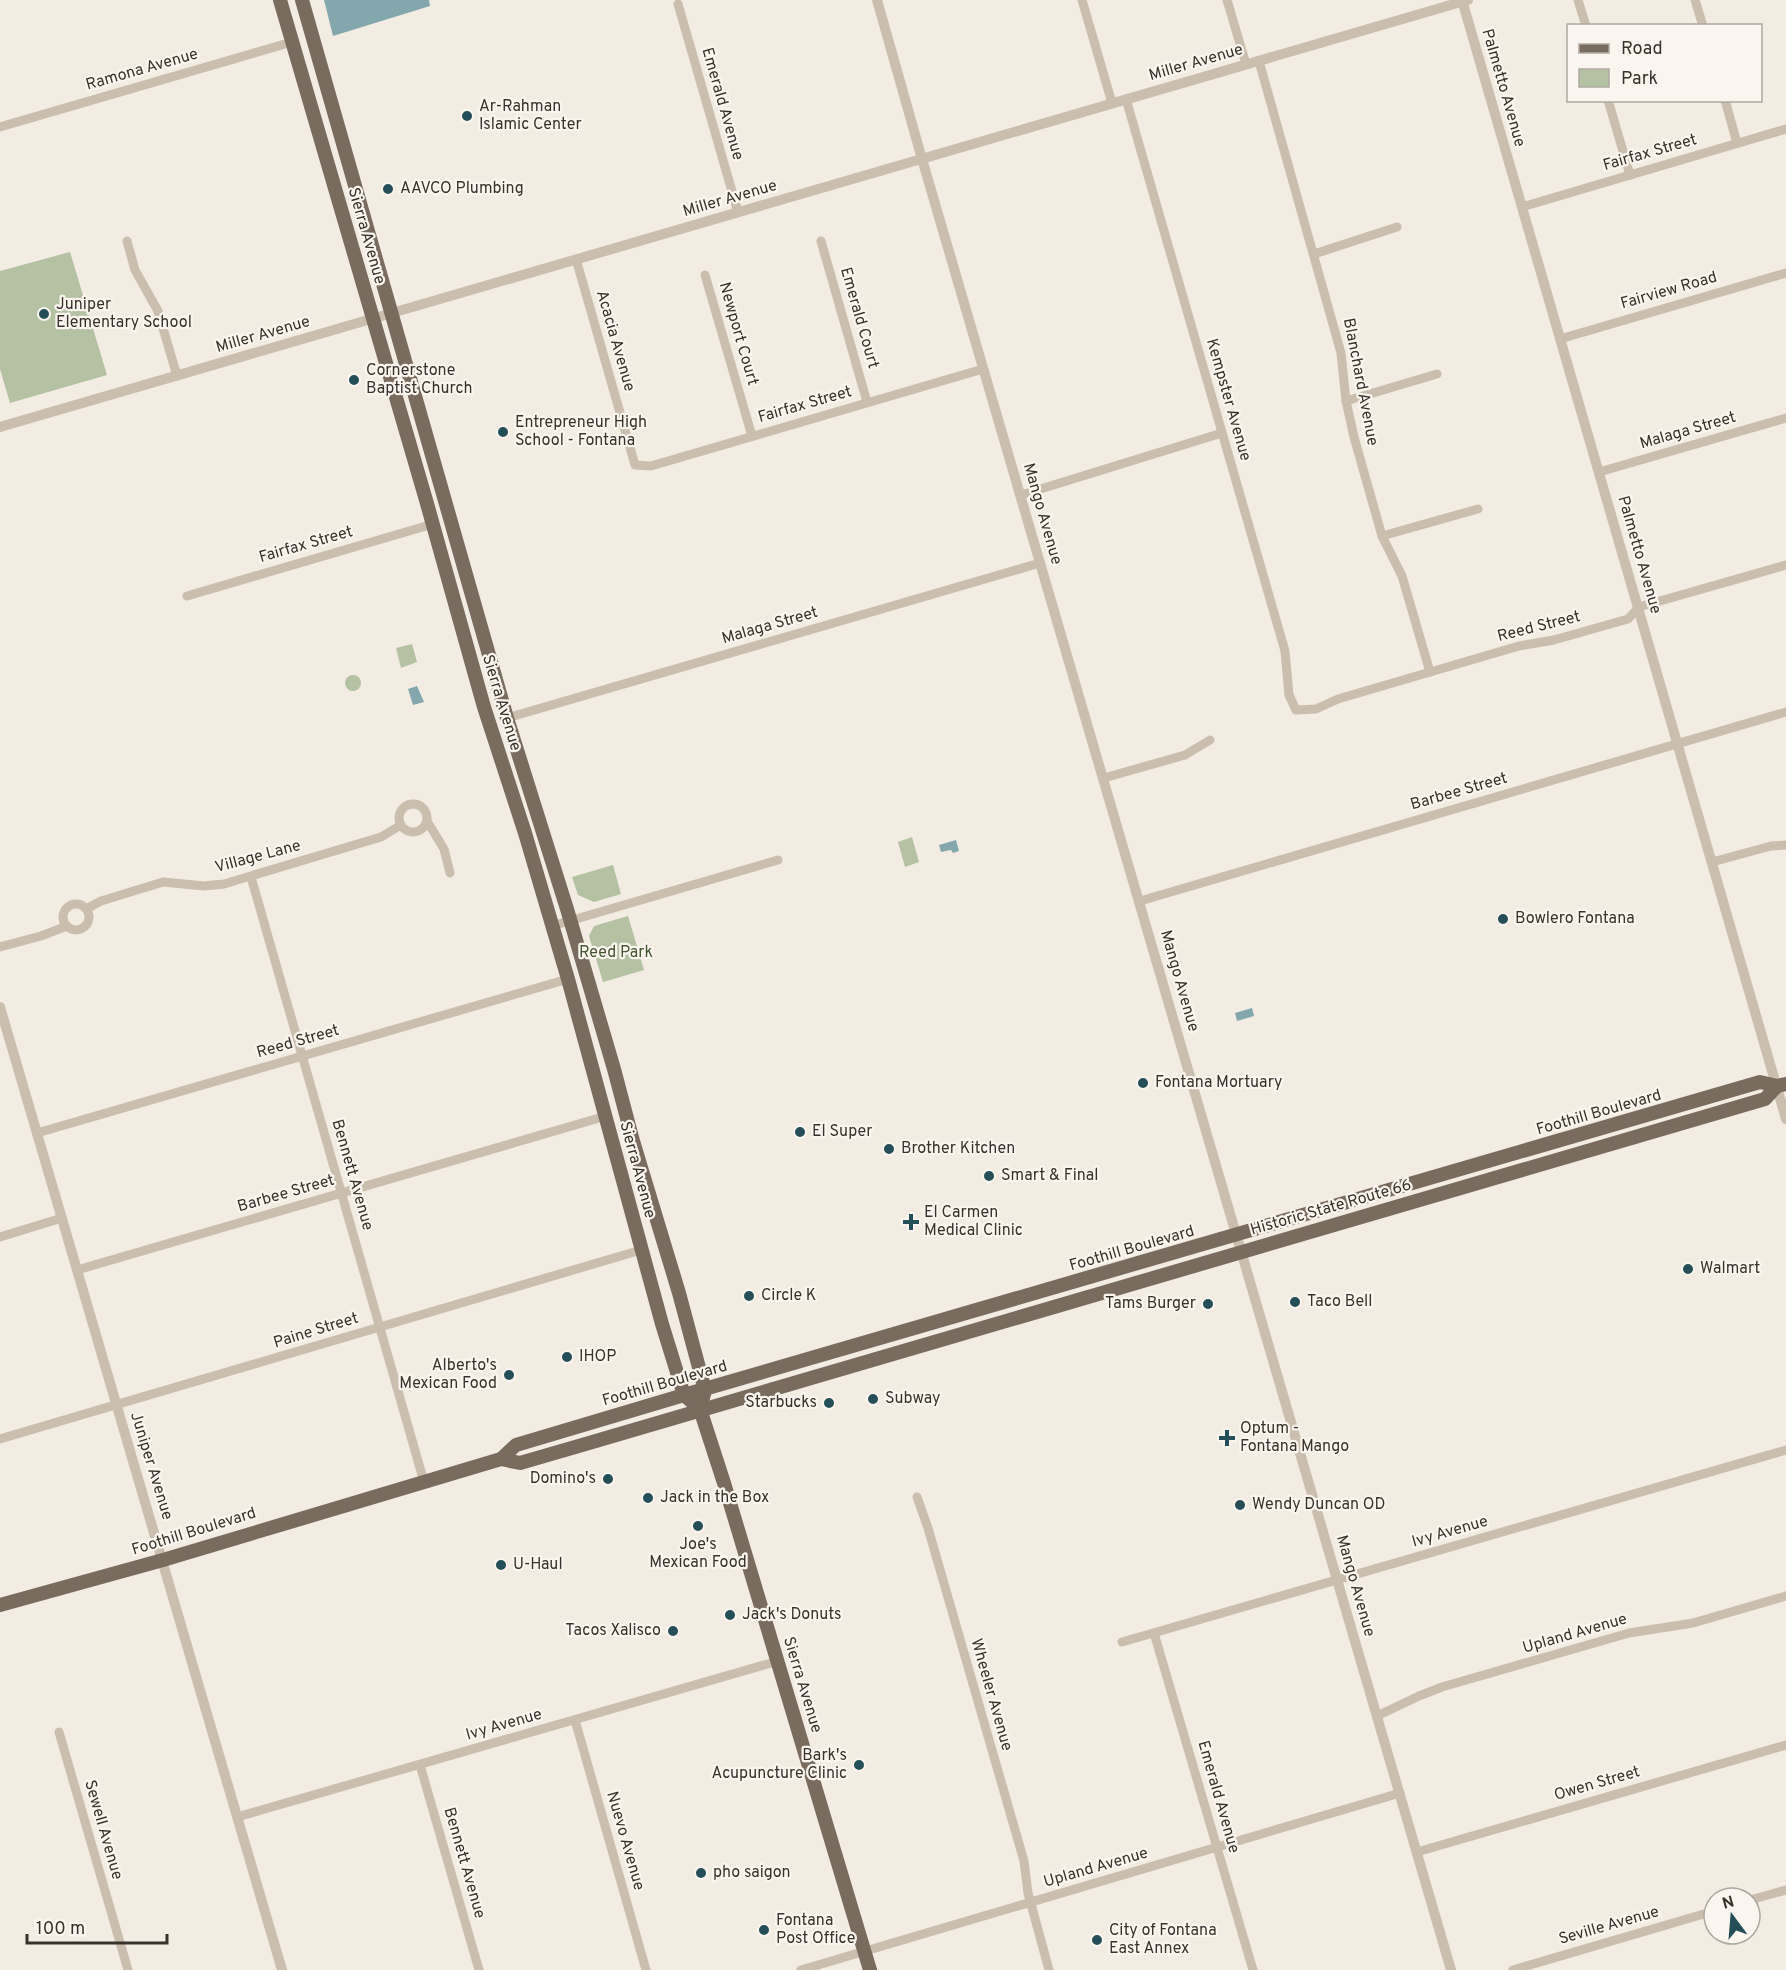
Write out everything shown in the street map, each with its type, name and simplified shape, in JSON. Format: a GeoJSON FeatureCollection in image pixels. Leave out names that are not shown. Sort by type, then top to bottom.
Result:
{"type":"FeatureCollection","features":[{"type":"Feature","properties":{"kind":"main road","name":"Sierra Avenue"},"geometry":{"type":"LineString","coordinates":[[280,0],[484,706],[568,979],[641,1250],[684,1395]]}},
{"type":"Feature","properties":{"kind":"main road","name":"Sierra Avenue"},"geometry":{"type":"LineString","coordinates":[[302,0],[507,718],[570,921],[679,1293],[705,1390],[700,1409],[870,1970]]}},
{"type":"Feature","properties":{"kind":"main road","name":"Foothill Boulevard"},"geometry":{"type":"LineString","coordinates":[[501,1459],[516,1445],[684,1395],[1760,1082],[1782,1085]]}},
{"type":"Feature","properties":{"kind":"main road","name":"Foothill Boulevard"},"geometry":{"type":"LineString","coordinates":[[1430,1196],[1764,1099],[1782,1085]]}},
{"type":"Feature","properties":{"kind":"main road"},"geometry":{"type":"LineString","coordinates":[[1478,1165],[1482,1180]]}},
{"type":"Feature","properties":{"kind":"main road","name":"Historic State Route 66"},"geometry":{"type":"LineString","coordinates":[[1242,1251],[1430,1196]]}},
{"type":"Feature","properties":{"kind":"main road","name":"Foothill Boulevard"},"geometry":{"type":"LineString","coordinates":[[0,1605],[163,1560],[501,1459],[520,1462],[1242,1251]]}},
{"type":"Feature","properties":{"kind":"main road"},"geometry":{"type":"LineString","coordinates":[[684,1395],[700,1409]]}},
{"type":"Feature","properties":{"kind":"street","name":"Mango Avenue"},"geometry":{"type":"LineString","coordinates":[[877,0],[1451,1970]]}},
{"type":"Feature","properties":{"kind":"street"},"geometry":{"type":"LineString","coordinates":[[1082,0],[1112,103]]}},
{"type":"Feature","properties":{"kind":"street"},"geometry":{"type":"LineString","coordinates":[[1227,0],[1246,64]]}},
{"type":"Feature","properties":{"kind":"street"},"geometry":{"type":"LineString","coordinates":[[1578,0],[1585,24]]}},
{"type":"Feature","properties":{"kind":"street"},"geometry":{"type":"LineString","coordinates":[[1695,0],[1702,24]]}},
{"type":"Feature","properties":{"kind":"street","name":"Miller Avenue"},"geometry":{"type":"LineString","coordinates":[[0,427],[1464,1]]}},
{"type":"Feature","properties":{"kind":"street","name":"Palmetto Avenue"},"geometry":{"type":"LineString","coordinates":[[1464,1],[1677,743],[1782,1085],[1786,1119]]}},
{"type":"Feature","properties":{"kind":"street","name":"Emerald Avenue"},"geometry":{"type":"LineString","coordinates":[[678,4],[738,212]]}},
{"type":"Feature","properties":{"kind":"street","name":"Ramona Avenue"},"geometry":{"type":"LineString","coordinates":[[0,127],[292,42]]}},
{"type":"Feature","properties":{"kind":"street","name":"Blanchard Avenue"},"geometry":{"type":"LineString","coordinates":[[1259,61],[1341,353],[1346,401],[1354,437],[1382,536],[1402,576],[1430,672]]}},
{"type":"Feature","properties":{"kind":"street","name":"Kempster Avenue"},"geometry":{"type":"LineString","coordinates":[[1126,99],[1285,651],[1289,695],[1296,710]]}},
{"type":"Feature","properties":{"kind":"street"},"geometry":{"type":"LineString","coordinates":[[1609,102],[1630,175]]}},
{"type":"Feature","properties":{"kind":"street"},"geometry":{"type":"LineString","coordinates":[[1726,102],[1737,143]]}},
{"type":"Feature","properties":{"kind":"street","name":"Fairfax Street"},"geometry":{"type":"LineString","coordinates":[[1522,207],[1786,129]]}},
{"type":"Feature","properties":{"kind":"street"},"geometry":{"type":"LineString","coordinates":[[1314,254],[1397,226]]}},
{"type":"Feature","properties":{"kind":"street"},"geometry":{"type":"LineString","coordinates":[[127,241],[135,270],[158,311],[177,376]]}},
{"type":"Feature","properties":{"kind":"street","name":"Emerald Court"},"geometry":{"type":"LineString","coordinates":[[821,242],[867,402]]}},
{"type":"Feature","properties":{"kind":"street","name":"Acacia Avenue"},"geometry":{"type":"LineString","coordinates":[[576,259],[635,465]]}},
{"type":"Feature","properties":{"kind":"street","name":"Fairview Road"},"geometry":{"type":"LineString","coordinates":[[1560,339],[1786,273]]}},
{"type":"Feature","properties":{"kind":"street","name":"Newport Court"},"geometry":{"type":"LineString","coordinates":[[705,275],[752,435]]}},
{"type":"Feature","properties":{"kind":"street","name":"Fairfax Street"},"geometry":{"type":"LineString","coordinates":[[635,465],[651,466],[983,369]]}},
{"type":"Feature","properties":{"kind":"street"},"geometry":{"type":"LineString","coordinates":[[1346,401],[1437,374]]}},
{"type":"Feature","properties":{"kind":"street","name":"Malaga Street"},"geometry":{"type":"LineString","coordinates":[[1599,472],[1786,418]]}},
{"type":"Feature","properties":{"kind":"street"},"geometry":{"type":"LineString","coordinates":[[1021,495],[1222,433]]}},
{"type":"Feature","properties":{"kind":"street"},"geometry":{"type":"LineString","coordinates":[[1382,536],[1478,509]]}},
{"type":"Feature","properties":{"kind":"street","name":"Fairfax Street"},"geometry":{"type":"LineString","coordinates":[[187,596],[433,524]]}},
{"type":"Feature","properties":{"kind":"street","name":"Malaga Street"},"geometry":{"type":"LineString","coordinates":[[507,718],[1040,563]]}},
{"type":"Feature","properties":{"kind":"street","name":"Reed Street"},"geometry":{"type":"LineString","coordinates":[[1296,710],[1316,709],[1338,699],[1519,646],[1554,640],[1628,618],[1639,608],[1786,565]]}},
{"type":"Feature","properties":{"kind":"street","name":"Barbee Street"},"geometry":{"type":"LineString","coordinates":[[1140,901],[1786,712]]}},
{"type":"Feature","properties":{"kind":"street"},"geometry":{"type":"LineString","coordinates":[[1104,778],[1185,755],[1210,740]]}},
{"type":"Feature","properties":{"kind":"street"},"geometry":{"type":"LineString","coordinates":[[427,821],[423,828],[416,832],[407,831],[401,825],[400,813],[410,805],[423,808],[427,821],[444,849],[450,873]]}},
{"type":"Feature","properties":{"kind":"street","name":"Village Lane"},"geometry":{"type":"LineString","coordinates":[[86,909],[101,901],[163,882],[204,886],[251,877],[381,837],[401,825]]}},
{"type":"Feature","properties":{"kind":"street"},"geometry":{"type":"LineString","coordinates":[[1712,862],[1771,846],[1786,845]]}},
{"type":"Feature","properties":{"kind":"street"},"geometry":{"type":"LineString","coordinates":[[552,926],[778,860]]}},
{"type":"Feature","properties":{"kind":"street","name":"Bennett Avenue"},"geometry":{"type":"LineString","coordinates":[[251,877],[424,1482]]}},
{"type":"Feature","properties":{"kind":"street"},"geometry":{"type":"LineString","coordinates":[[76,904],[86,909],[89,917],[86,925],[75,930],[67,926],[63,920],[66,909],[76,904]]}},
{"type":"Feature","properties":{"kind":"street"},"geometry":{"type":"LineString","coordinates":[[0,948],[67,926]]}},
{"type":"Feature","properties":{"kind":"street","name":"Reed Street"},"geometry":{"type":"LineString","coordinates":[[37,1133],[568,979]]}},
{"type":"Feature","properties":{"kind":"street","name":"Juniper Avenue"},"geometry":{"type":"LineString","coordinates":[[0,1007],[282,1970]]}},
{"type":"Feature","properties":{"kind":"street","name":"Barbee Street"},"geometry":{"type":"LineString","coordinates":[[78,1270],[606,1116]]}},
{"type":"Feature","properties":{"kind":"street"},"geometry":{"type":"LineString","coordinates":[[0,1237],[62,1218]]}},
{"type":"Feature","properties":{"kind":"street","name":"Paine Street"},"geometry":{"type":"LineString","coordinates":[[0,1439],[641,1250]]}},
{"type":"Feature","properties":{"kind":"street","name":"Ivy Avenue"},"geometry":{"type":"LineString","coordinates":[[1122,1642],[1786,1450]]}},
{"type":"Feature","properties":{"kind":"street","name":"Wheeler Avenue"},"geometry":{"type":"LineString","coordinates":[[917,1497],[928,1528],[1024,1861],[1030,1903],[1049,1970]]}},
{"type":"Feature","properties":{"kind":"street","name":"Upland Avenue"},"geometry":{"type":"LineString","coordinates":[[1377,1716],[1419,1695],[1442,1687],[1629,1633],[1694,1623],[1786,1596]]}},
{"type":"Feature","properties":{"kind":"street","name":"Emerald Avenue"},"geometry":{"type":"LineString","coordinates":[[1154,1633],[1254,1970]]}},
{"type":"Feature","properties":{"kind":"street","name":"Ivy Avenue"},"geometry":{"type":"LineString","coordinates":[[237,1817],[778,1661]]}},
{"type":"Feature","properties":{"kind":"street","name":"Nuevo Avenue"},"geometry":{"type":"LineString","coordinates":[[575,1720],[646,1970]]}},
{"type":"Feature","properties":{"kind":"street","name":"Sewell Avenue"},"geometry":{"type":"LineString","coordinates":[[59,1732],[128,1970]]}},
{"type":"Feature","properties":{"kind":"street","name":"Owen Street"},"geometry":{"type":"LineString","coordinates":[[1417,1852],[1786,1745]]}},
{"type":"Feature","properties":{"kind":"street","name":"Bennett Avenue"},"geometry":{"type":"LineString","coordinates":[[420,1765],[479,1970]]}},
{"type":"Feature","properties":{"kind":"street","name":"Upland Avenue"},"geometry":{"type":"LineString","coordinates":[[801,1970],[1400,1793]]}},
{"type":"Feature","properties":{"kind":"street"},"geometry":{"type":"LineString","coordinates":[[1762,1897],[1786,1890]]}},
{"type":"Feature","properties":{"kind":"street","name":"Seville Avenue"},"geometry":{"type":"LineString","coordinates":[[1513,1970],[1702,1915]]}},
{"type":"Feature","properties":{"kind":"green space","name":"Juniper Elementary School"},"geometry":{"type":"Polygon","coordinates":[[[70,252],[107,375],[10,403],[0,369],[0,271],[70,252]]]}},
{"type":"Feature","properties":{"kind":"green space"},"geometry":{"type":"Polygon","coordinates":[[[412,644],[417,662],[401,668],[396,648],[412,644]]]}},
{"type":"Feature","properties":{"kind":"green space"},"geometry":{"type":"Polygon","coordinates":[[[350,675],[356,675],[361,683],[359,689],[350,691],[345,686],[345,680],[350,675]]]}},
{"type":"Feature","properties":{"kind":"green space"},"geometry":{"type":"Polygon","coordinates":[[[912,837],[919,862],[905,867],[898,842],[912,837]]]}},
{"type":"Feature","properties":{"kind":"green space","name":"Reed Park"},"geometry":{"type":"Polygon","coordinates":[[[613,865],[621,894],[594,902],[578,895],[572,877],[613,865]]]}},
{"type":"Feature","properties":{"kind":"green space","name":"Reed Park"},"geometry":{"type":"Polygon","coordinates":[[[628,916],[644,970],[603,982],[589,936],[594,926],[628,916]]]}},
{"type":"Feature","properties":{"kind":"water"},"geometry":{"type":"Polygon","coordinates":[[[324,0],[429,0],[430,6],[333,36],[324,0]]]}},
{"type":"Feature","properties":{"kind":"water"},"geometry":{"type":"Polygon","coordinates":[[[417,686],[424,702],[413,705],[408,689],[417,686]]]}},
{"type":"Feature","properties":{"kind":"water"},"geometry":{"type":"Polygon","coordinates":[[[956,840],[959,851],[941,852],[939,845],[956,840]]]}},
{"type":"Feature","properties":{"kind":"water"},"geometry":{"type":"Polygon","coordinates":[[[1252,1008],[1254,1016],[1237,1021],[1235,1013],[1252,1008]]]}},
{"type":"Feature","properties":{"kind":"place","name":"Ar-Rahman Islamic Center"},"geometry":{"type":"Point","coordinates":[467,116]}},
{"type":"Feature","properties":{"kind":"place","name":"AAVCO Plumbing"},"geometry":{"type":"Point","coordinates":[388,189]}},
{"type":"Feature","properties":{"kind":"place","name":"Juniper Elementary School"},"geometry":{"type":"Point","coordinates":[44,314]}},
{"type":"Feature","properties":{"kind":"place","name":"Cornerstone Baptist Church"},"geometry":{"type":"Point","coordinates":[354,380]}},
{"type":"Feature","properties":{"kind":"place","name":"Entrepreneur High School - Fontana"},"geometry":{"type":"Point","coordinates":[503,432]}},
{"type":"Feature","properties":{"kind":"place","name":"Bowlero Fontana"},"geometry":{"type":"Point","coordinates":[1503,919]}},
{"type":"Feature","properties":{"kind":"place","name":"Fontana Mortuary"},"geometry":{"type":"Point","coordinates":[1143,1083]}},
{"type":"Feature","properties":{"kind":"place","name":"El Super"},"geometry":{"type":"Point","coordinates":[800,1132]}},
{"type":"Feature","properties":{"kind":"place","name":"Brother Kitchen"},"geometry":{"type":"Point","coordinates":[889,1149]}},
{"type":"Feature","properties":{"kind":"place","name":"Smart & Final"},"geometry":{"type":"Point","coordinates":[989,1176]}},
{"type":"Feature","properties":{"kind":"place","name":"El Carmen Medical Clinic"},"geometry":{"type":"Point","coordinates":[911,1222]}},
{"type":"Feature","properties":{"kind":"place","name":"Walmart"},"geometry":{"type":"Point","coordinates":[1688,1269]}},
{"type":"Feature","properties":{"kind":"place","name":"Circle K"},"geometry":{"type":"Point","coordinates":[749,1296]}},
{"type":"Feature","properties":{"kind":"place","name":"Taco Bell"},"geometry":{"type":"Point","coordinates":[1295,1302]}},
{"type":"Feature","properties":{"kind":"place","name":"Tams Burger"},"geometry":{"type":"Point","coordinates":[1208,1304]}},
{"type":"Feature","properties":{"kind":"place","name":"IHOP"},"geometry":{"type":"Point","coordinates":[567,1357]}},
{"type":"Feature","properties":{"kind":"place","name":"Alberto's Mexican Food"},"geometry":{"type":"Point","coordinates":[509,1375]}},
{"type":"Feature","properties":{"kind":"place","name":"Subway"},"geometry":{"type":"Point","coordinates":[873,1399]}},
{"type":"Feature","properties":{"kind":"place","name":"Starbucks"},"geometry":{"type":"Point","coordinates":[829,1403]}},
{"type":"Feature","properties":{"kind":"place","name":"Optum - Fontana Mango"},"geometry":{"type":"Point","coordinates":[1227,1438]}},
{"type":"Feature","properties":{"kind":"place","name":"Domino's"},"geometry":{"type":"Point","coordinates":[608,1479]}},
{"type":"Feature","properties":{"kind":"place","name":"Jack in the Box"},"geometry":{"type":"Point","coordinates":[648,1498]}},
{"type":"Feature","properties":{"kind":"place","name":"Wendy Duncan OD"},"geometry":{"type":"Point","coordinates":[1240,1505]}},
{"type":"Feature","properties":{"kind":"place","name":"Joe's Mexican Food"},"geometry":{"type":"Point","coordinates":[698,1526]}},
{"type":"Feature","properties":{"kind":"place","name":"U-Haul"},"geometry":{"type":"Point","coordinates":[501,1565]}},
{"type":"Feature","properties":{"kind":"place","name":"Jack's Donuts"},"geometry":{"type":"Point","coordinates":[730,1615]}},
{"type":"Feature","properties":{"kind":"place","name":"Tacos Xalisco"},"geometry":{"type":"Point","coordinates":[673,1631]}},
{"type":"Feature","properties":{"kind":"place","name":"Bark's Acupuncture Clinic"},"geometry":{"type":"Point","coordinates":[859,1765]}},
{"type":"Feature","properties":{"kind":"place","name":"pho saigon"},"geometry":{"type":"Point","coordinates":[701,1873]}},
{"type":"Feature","properties":{"kind":"place","name":"Fontana Post Office"},"geometry":{"type":"Point","coordinates":[764,1930]}},
{"type":"Feature","properties":{"kind":"place","name":"City of Fontana East Annex"},"geometry":{"type":"Point","coordinates":[1097,1940]}}]}
